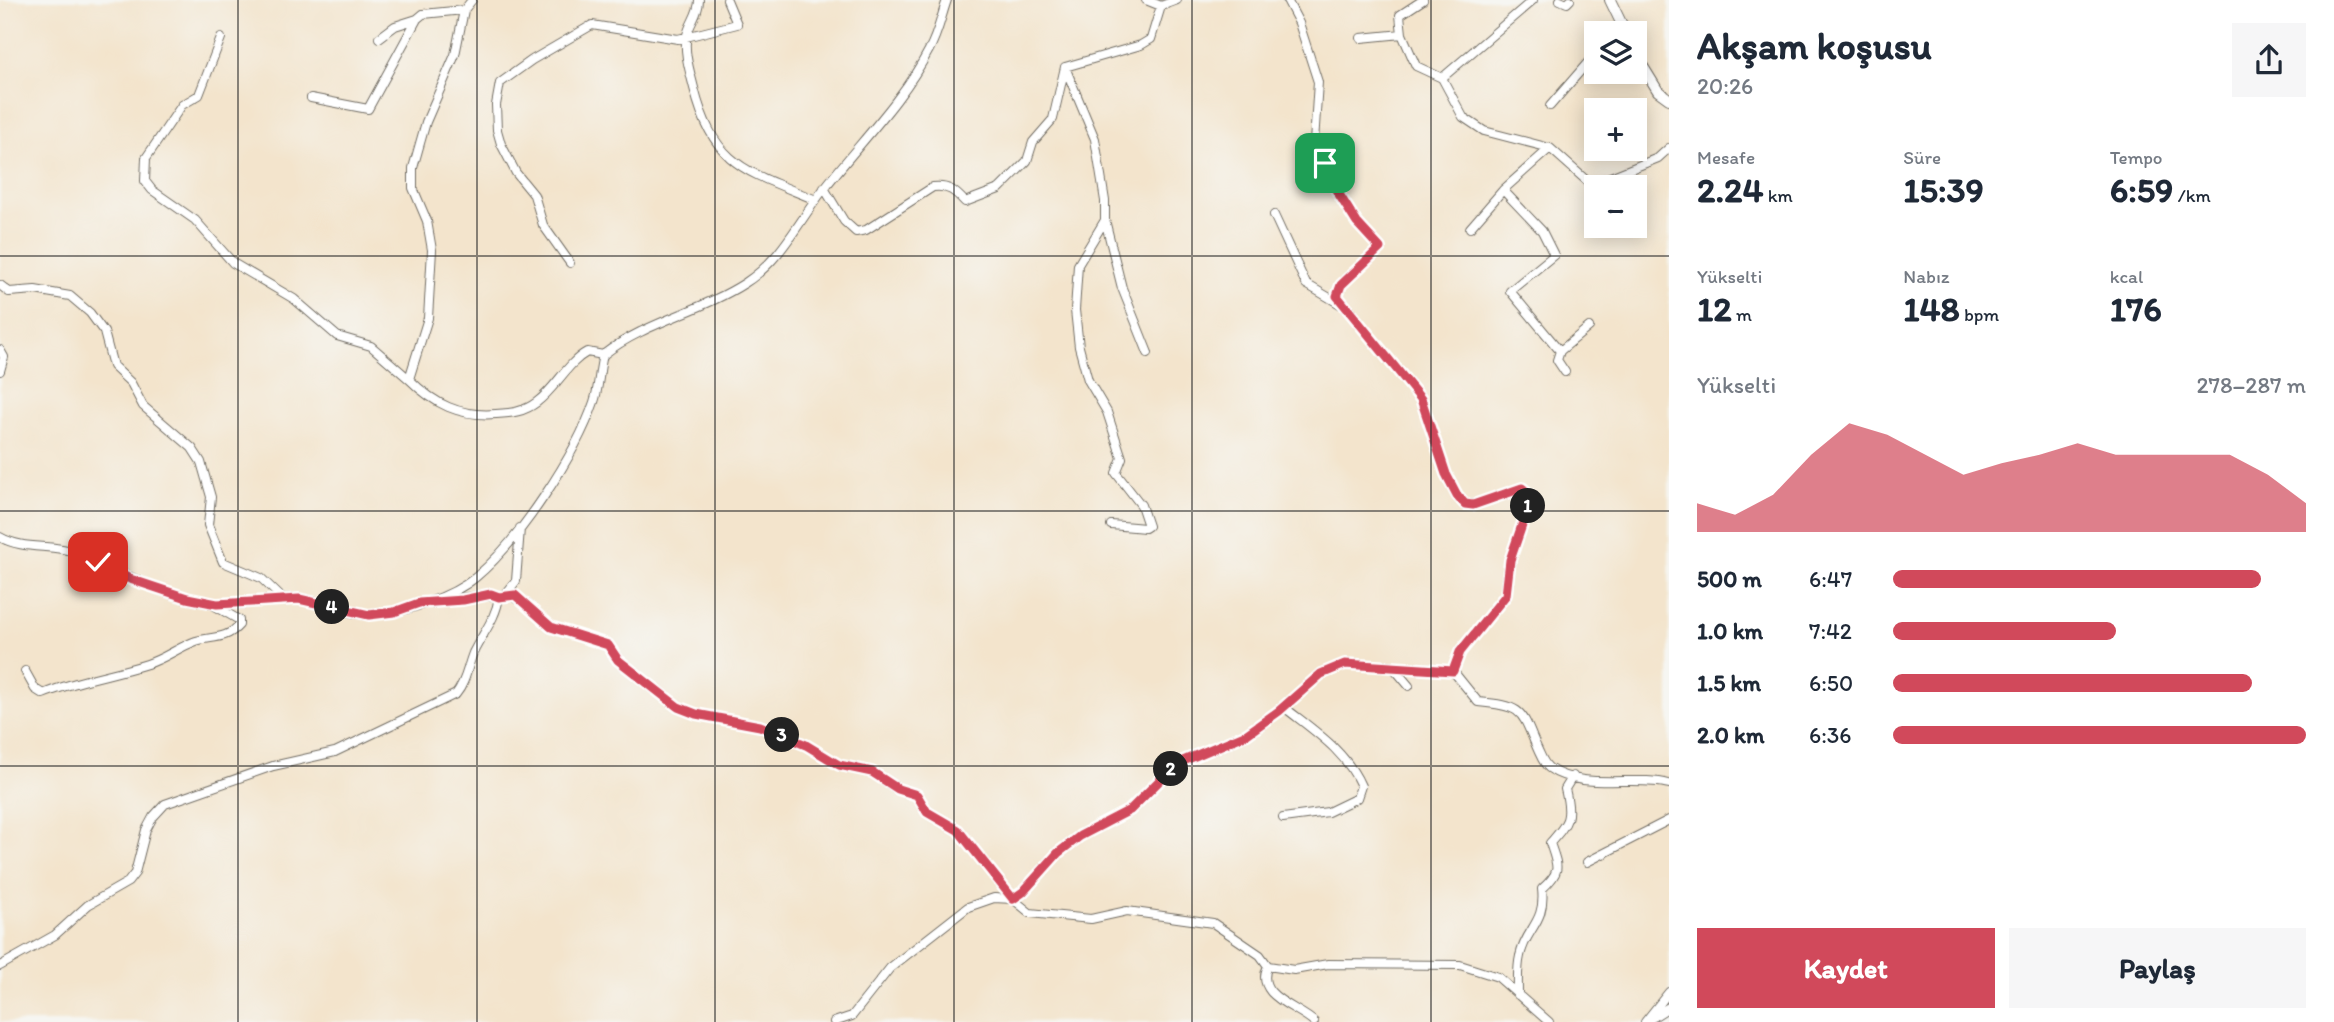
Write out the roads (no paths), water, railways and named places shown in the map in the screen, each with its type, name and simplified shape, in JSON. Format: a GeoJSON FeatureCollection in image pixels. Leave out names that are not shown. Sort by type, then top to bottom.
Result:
{"type":"FeatureCollection","features":[{"type":"Feature","properties":{"kind":"street"},"geometry":{"type":"LineString","coordinates":[[408,379],[428,318],[432,250],[427,221],[413,188],[413,168],[426,122],[455,55],[464,10],[472,0]]}},
{"type":"Feature","properties":{"kind":"street"},"geometry":{"type":"LineString","coordinates":[[699,0],[699,11],[686,37],[690,75],[702,119],[712,138],[738,167],[816,200]]}},
{"type":"Feature","properties":{"kind":"street"},"geometry":{"type":"LineString","coordinates":[[570,263],[543,225],[534,195],[516,173],[501,144],[496,105],[500,83],[532,60],[592,25],[678,39],[737,24],[727,0]]}},
{"type":"Feature","properties":{"kind":"street"},"geometry":{"type":"LineString","coordinates":[[208,603],[299,599],[369,615],[394,612],[474,579],[553,486],[595,401],[603,355],[624,338],[743,284],[771,264],[824,188],[879,124],[918,69],[939,29],[947,0]]}},
{"type":"Feature","properties":{"kind":"street"},"geometry":{"type":"LineString","coordinates":[[1146,0],[1161,6],[1177,0]]}},
{"type":"Feature","properties":{"kind":"street"},"geometry":{"type":"LineString","coordinates":[[1287,0],[1299,23],[1318,82],[1314,142],[1335,188],[1357,223],[1380,248],[1336,293],[1421,399],[1436,450],[1457,495],[1465,504],[1473,505],[1522,488],[1528,493],[1530,502],[1510,560],[1506,595],[1460,652],[1453,671]]}},
{"type":"Feature","properties":{"kind":"street"},"geometry":{"type":"LineString","coordinates":[[1423,0],[1400,15],[1402,34],[1416,66],[1442,78],[1463,117],[1484,131],[1550,148],[1584,178]]}},
{"type":"Feature","properties":{"kind":"street"},"geometry":{"type":"LineString","coordinates":[[1442,78],[1533,0]]}},
{"type":"Feature","properties":{"kind":"street"},"geometry":{"type":"LineString","coordinates":[[1560,0],[1567,3],[1570,0]]}},
{"type":"Feature","properties":{"kind":"street"},"geometry":{"type":"LineString","coordinates":[[1610,0],[1619,21]]}},
{"type":"Feature","properties":{"kind":"street"},"geometry":{"type":"LineString","coordinates":[[1065,67],[1141,45],[1151,39],[1161,6]]}},
{"type":"Feature","properties":{"kind":"street"},"geometry":{"type":"LineString","coordinates":[[379,38],[395,26],[422,15],[464,10]]}},
{"type":"Feature","properties":{"kind":"street"},"geometry":{"type":"LineString","coordinates":[[311,98],[368,110],[417,19]]}},
{"type":"Feature","properties":{"kind":"street"},"geometry":{"type":"LineString","coordinates":[[1362,37],[1402,34]]}},
{"type":"Feature","properties":{"kind":"street"},"geometry":{"type":"LineString","coordinates":[[221,37],[199,94],[182,105],[146,158],[145,181],[152,190],[195,220],[233,262],[294,299],[337,336],[371,346],[422,392],[453,411],[473,416],[522,412],[559,381],[579,357],[587,352],[603,355]]}},
{"type":"Feature","properties":{"kind":"street"},"geometry":{"type":"LineString","coordinates":[[824,188],[844,221],[856,232],[866,230],[933,187],[943,186],[955,191],[965,202],[999,189],[1027,161],[1033,142],[1053,119],[1065,67]]}},
{"type":"Feature","properties":{"kind":"street"},"geometry":{"type":"LineString","coordinates":[[1065,67],[1095,139],[1105,220],[1122,288],[1147,352]]}},
{"type":"Feature","properties":{"kind":"street"},"geometry":{"type":"LineString","coordinates":[[1549,106],[1584,67]]}},
{"type":"Feature","properties":{"kind":"street"},"geometry":{"type":"LineString","coordinates":[[1647,73],[1658,91],[1669,100]]}},
{"type":"Feature","properties":{"kind":"street"},"geometry":{"type":"LineString","coordinates":[[1471,228],[1503,190],[1550,148]]}},
{"type":"Feature","properties":{"kind":"street"},"geometry":{"type":"LineString","coordinates":[[1620,175],[1657,158],[1669,148]]}},
{"type":"Feature","properties":{"kind":"street"},"geometry":{"type":"LineString","coordinates":[[1503,190],[1542,230],[1552,246],[1554,256],[1510,291],[1560,351]]}},
{"type":"Feature","properties":{"kind":"street"},"geometry":{"type":"LineString","coordinates":[[1275,215],[1306,284],[1346,307]]}},
{"type":"Feature","properties":{"kind":"street"},"geometry":{"type":"LineString","coordinates":[[1105,220],[1078,265],[1075,310],[1079,346],[1088,380],[1107,412],[1122,458],[1115,473],[1141,505],[1148,526],[1111,525]]}},
{"type":"Feature","properties":{"kind":"street"},"geometry":{"type":"LineString","coordinates":[[0,285],[9,292],[35,290],[69,296],[90,313],[104,332],[113,366],[131,383],[142,406],[192,448],[201,462],[211,497],[208,525],[223,562],[261,578],[284,600]]}},
{"type":"Feature","properties":{"kind":"street"},"geometry":{"type":"LineString","coordinates":[[1564,372],[1557,360],[1560,351],[1589,327]]}},
{"type":"Feature","properties":{"kind":"street"},"geometry":{"type":"LineString","coordinates":[[0,350],[4,357],[0,371]]}},
{"type":"Feature","properties":{"kind":"street"},"geometry":{"type":"LineString","coordinates":[[0,967],[55,935],[88,905],[128,882],[135,873],[153,817],[165,804],[273,766],[335,752],[456,694],[464,684],[472,655],[503,596],[516,581],[520,527]]}},
{"type":"Feature","properties":{"kind":"street"},"geometry":{"type":"LineString","coordinates":[[0,537],[11,544],[74,551],[130,579],[208,603],[234,616],[239,625],[220,638],[198,640],[149,664],[67,685],[44,694],[35,689],[25,671]]}},
{"type":"Feature","properties":{"kind":"street"},"geometry":{"type":"LineString","coordinates":[[419,603],[463,600],[491,594],[527,604],[551,627],[608,645],[618,660],[678,707],[696,714],[760,726],[806,745],[839,765],[872,772],[898,789],[917,795],[927,812],[958,830],[1013,899],[1030,913],[1091,919],[1127,911],[1213,923],[1260,955],[1268,966],[1294,971],[1328,964],[1460,965],[1498,977],[1549,1022]]}},
{"type":"Feature","properties":{"kind":"street"},"geometry":{"type":"LineString","coordinates":[[834,1022],[852,1016],[890,968],[968,907],[994,898],[1013,899],[1023,892],[1058,853],[1080,836],[1130,810],[1176,764],[1247,734],[1284,707],[1321,674],[1345,664],[1453,671],[1478,702],[1496,704],[1521,713],[1530,725],[1545,765],[1559,774],[1621,783],[1640,783],[1650,779],[1669,784]]}},
{"type":"Feature","properties":{"kind":"street"},"geometry":{"type":"LineString","coordinates":[[1393,667],[1409,686]]}},
{"type":"Feature","properties":{"kind":"street"},"geometry":{"type":"LineString","coordinates":[[1283,818],[1328,812],[1357,798],[1361,786],[1349,763],[1332,744],[1284,707]]}},
{"type":"Feature","properties":{"kind":"street"},"geometry":{"type":"LineString","coordinates":[[1518,995],[1520,955],[1540,920],[1544,905],[1542,889],[1556,877],[1558,866],[1550,843],[1565,826],[1571,811],[1565,789],[1573,776]]}},
{"type":"Feature","properties":{"kind":"street"},"geometry":{"type":"LineString","coordinates":[[1587,862],[1669,820]]}},
{"type":"Feature","properties":{"kind":"street"},"geometry":{"type":"LineString","coordinates":[[1268,966],[1264,974],[1265,982],[1273,994],[1292,1009],[1306,1013],[1314,1022]]}},
{"type":"Feature","properties":{"kind":"street"},"geometry":{"type":"LineString","coordinates":[[1669,992],[1645,1022],[1669,1007]]}}]}
